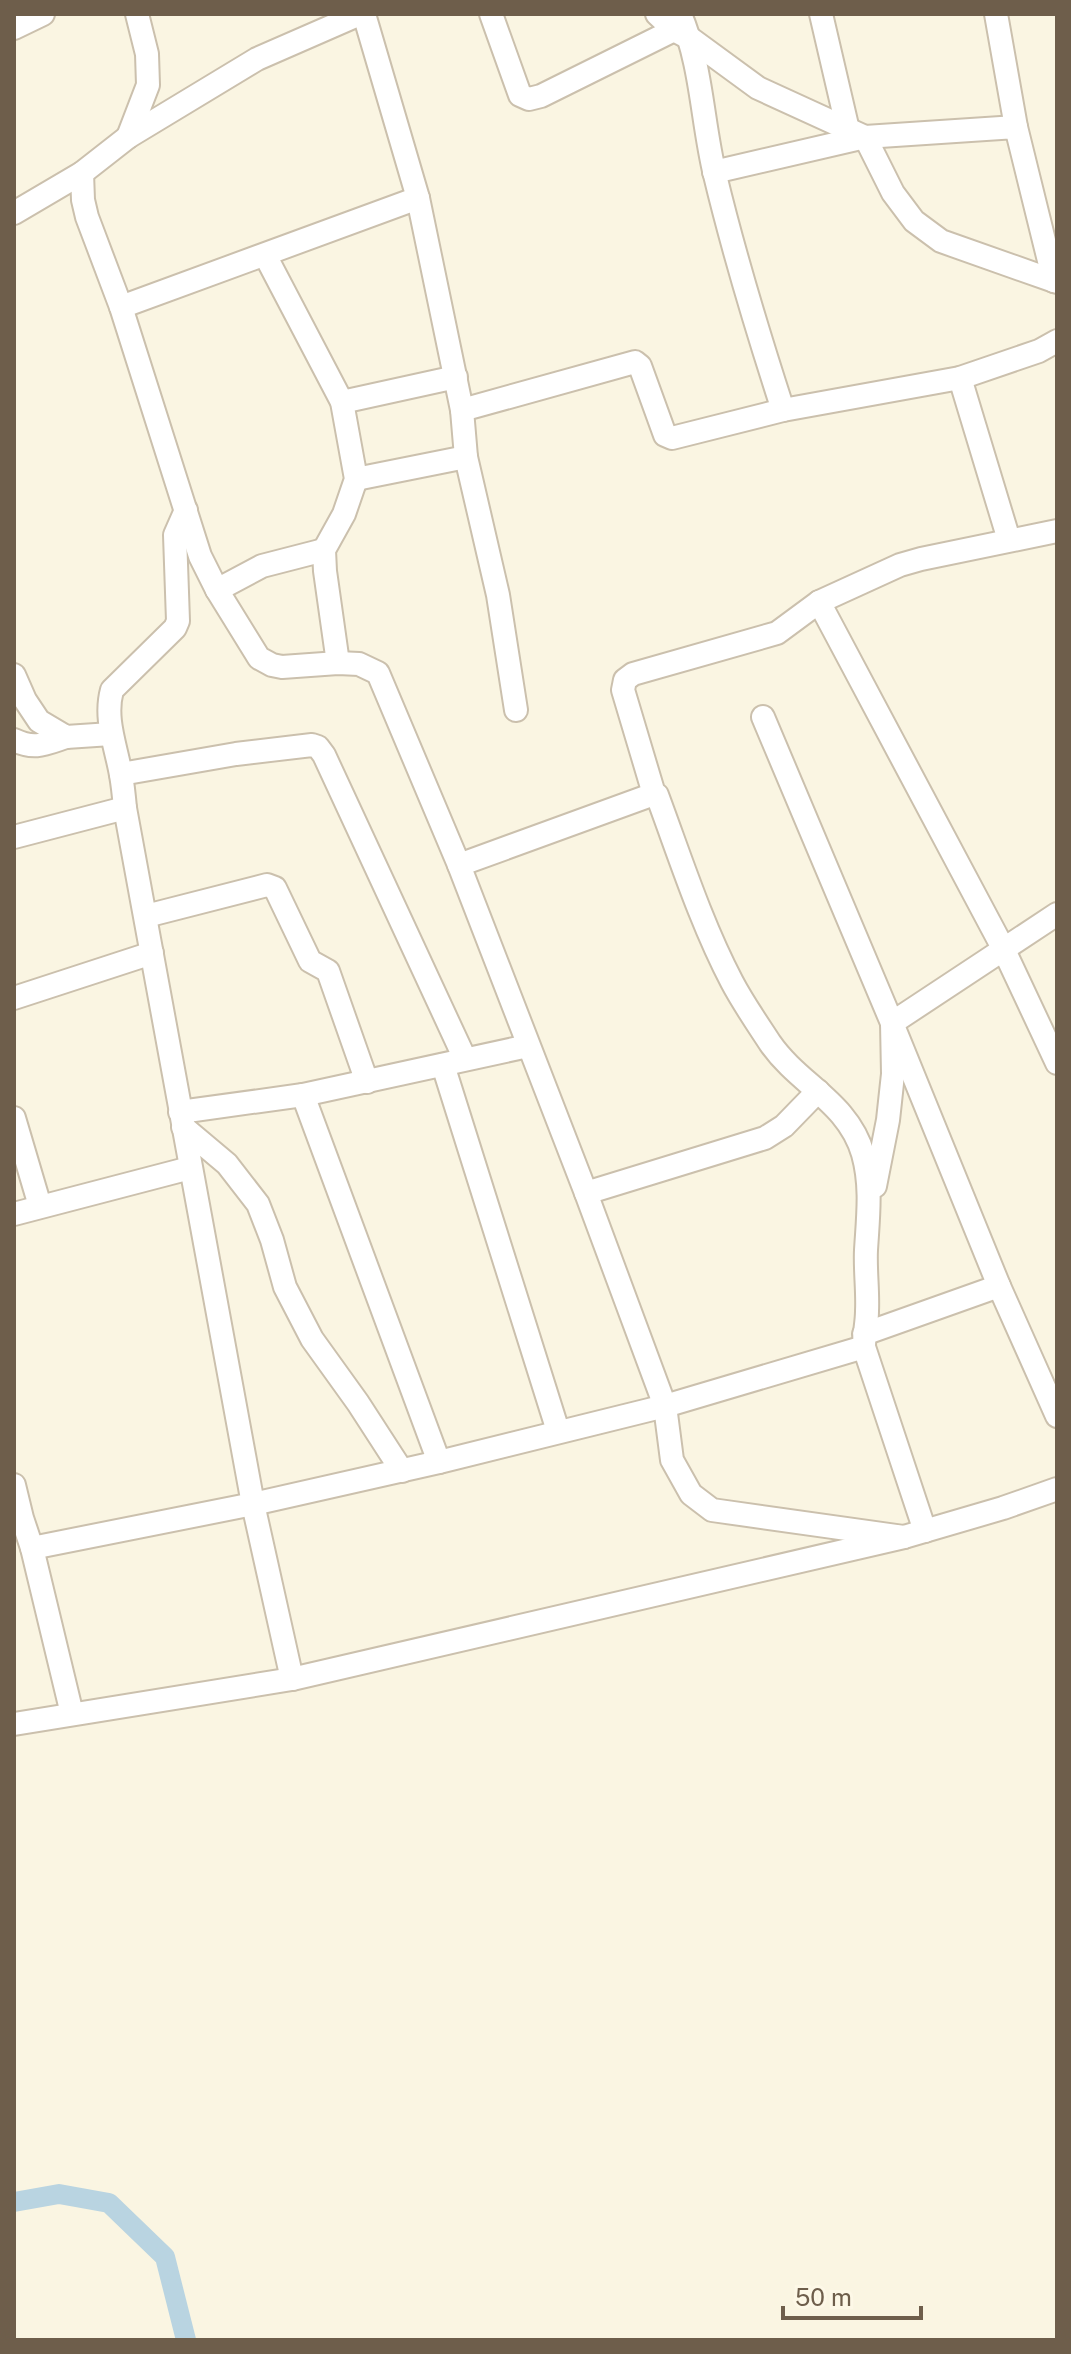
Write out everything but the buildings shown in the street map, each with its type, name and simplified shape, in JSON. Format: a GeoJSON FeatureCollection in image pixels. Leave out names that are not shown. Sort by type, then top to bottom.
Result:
{"type":"FeatureCollection","features":[{"type":"Feature","properties":{"kind":"street"},"geometry":{"type":"LineString","coordinates":[[14,28],[43,14]]}},
{"type":"Feature","properties":{"kind":"street"},"geometry":{"type":"LineString","coordinates":[[128,137],[148,85],[147,54],[137,14]]}},
{"type":"Feature","properties":{"kind":"street"},"geometry":{"type":"LineString","coordinates":[[14,213],[82,173],[128,137],[257,59],[362,14],[418,198],[456,377],[466,457],[498,595],[516,710]]}},
{"type":"Feature","properties":{"kind":"street"},"geometry":{"type":"LineString","coordinates":[[491,14],[520,95],[529,99],[682,28]]}},
{"type":"Feature","properties":{"kind":"street"},"geometry":{"type":"LineString","coordinates":[[657,14],[682,28],[758,88],[856,134]]}},
{"type":"Feature","properties":{"kind":"street"},"geometry":{"type":"LineString","coordinates":[[821,14],[856,134],[914,221],[941,241],[1055,282]]}},
{"type":"Feature","properties":{"kind":"street"},"geometry":{"type":"LineString","coordinates":[[996,14],[1016,127],[1055,282]]}},
{"type":"Feature","properties":{"kind":"street"},"geometry":{"type":"LineString","coordinates":[[682,28],[714,172],[783,410]]}},
{"type":"Feature","properties":{"kind":"street"},"geometry":{"type":"LineString","coordinates":[[714,172],[856,134],[1016,127]]}},
{"type":"Feature","properties":{"kind":"street"},"geometry":{"type":"LineString","coordinates":[[82,173],[87,217],[121,307],[200,556],[217,590],[259,658],[272,665],[359,664],[378,673],[459,865],[586,1193],[665,1406],[672,1460],[691,1494],[712,1510],[915,1534]]}},
{"type":"Feature","properties":{"kind":"street"},"geometry":{"type":"LineString","coordinates":[[121,307],[418,198]]}},
{"type":"Feature","properties":{"kind":"street"},"geometry":{"type":"LineString","coordinates":[[265,255],[342,402],[356,479],[344,514],[324,550],[338,663]]}},
{"type":"Feature","properties":{"kind":"street"},"geometry":{"type":"LineString","coordinates":[[462,410],[635,362],[640,366],[668,438],[783,410],[960,378],[1039,351],[1057,341]]}},
{"type":"Feature","properties":{"kind":"street"},"geometry":{"type":"LineString","coordinates":[[342,402],[456,377]]}},
{"type":"Feature","properties":{"kind":"street"},"geometry":{"type":"LineString","coordinates":[[960,378],[1009,540]]}},
{"type":"Feature","properties":{"kind":"street"},"geometry":{"type":"LineString","coordinates":[[356,479],[466,457]]}},
{"type":"Feature","properties":{"kind":"street"},"geometry":{"type":"LineString","coordinates":[[186,510],[175,535],[178,621],[175,628],[112,690],[108,704],[253,1504],[292,1679]]}},
{"type":"Feature","properties":{"kind":"street"},"geometry":{"type":"LineString","coordinates":[[870,1211],[868,1174],[858,1137],[838,1108],[800,1077],[773,1048],[732,983],[714,945],[657,795],[654,794],[623,690],[625,680],[633,674],[777,633],[819,602],[900,565],[1057,531]]}},
{"type":"Feature","properties":{"kind":"street"},"geometry":{"type":"LineString","coordinates":[[217,590],[262,566],[324,550]]}},
{"type":"Feature","properties":{"kind":"street"},"geometry":{"type":"LineString","coordinates":[[819,602],[1003,948],[1057,1063]]}},
{"type":"Feature","properties":{"kind":"street"},"geometry":{"type":"LineString","coordinates":[[14,675],[39,721],[66,737]]}},
{"type":"Feature","properties":{"kind":"street"},"geometry":{"type":"LineString","coordinates":[[763,717],[999,1286],[1057,1416]]}},
{"type":"Feature","properties":{"kind":"street"},"geometry":{"type":"LineString","coordinates":[[14,740],[40,746],[66,737],[111,734]]}},
{"type":"Feature","properties":{"kind":"street"},"geometry":{"type":"LineString","coordinates":[[121,774],[236,754],[312,745],[318,747],[465,1059]]}},
{"type":"Feature","properties":{"kind":"street"},"geometry":{"type":"LineString","coordinates":[[459,865],[654,794]]}},
{"type":"Feature","properties":{"kind":"street"},"geometry":{"type":"LineString","coordinates":[[14,837],[125,808]]}},
{"type":"Feature","properties":{"kind":"street"},"geometry":{"type":"LineString","coordinates":[[146,916],[267,885],[275,888],[310,961],[328,971],[367,1082]]}},
{"type":"Feature","properties":{"kind":"street"},"geometry":{"type":"LineString","coordinates":[[892,1023],[1057,914]]}},
{"type":"Feature","properties":{"kind":"street"},"geometry":{"type":"LineString","coordinates":[[14,998],[152,953]]}},
{"type":"Feature","properties":{"kind":"street"},"geometry":{"type":"LineString","coordinates":[[892,1023],[893,1074],[888,1120],[870,1211],[866,1251],[864,1341],[915,1534]]}},
{"type":"Feature","properties":{"kind":"street"},"geometry":{"type":"LineString","coordinates":[[181,1120],[528,1046]]}},
{"type":"Feature","properties":{"kind":"street"},"geometry":{"type":"LineString","coordinates":[[443,1065],[558,1431]]}},
{"type":"Feature","properties":{"kind":"street"},"geometry":{"type":"LineString","coordinates":[[586,1193],[765,1138],[784,1126],[818,1091]]}},
{"type":"Feature","properties":{"kind":"street"},"geometry":{"type":"LineString","coordinates":[[303,1095],[439,1462]]}},
{"type":"Feature","properties":{"kind":"street"},"geometry":{"type":"LineString","coordinates":[[14,1118],[40,1206]]}},
{"type":"Feature","properties":{"kind":"street"},"geometry":{"type":"LineString","coordinates":[[181,1120],[227,1164],[258,1204],[285,1287],[312,1339],[402,1471]]}},
{"type":"Feature","properties":{"kind":"street"},"geometry":{"type":"LineString","coordinates":[[14,1214],[190,1168]]}},
{"type":"Feature","properties":{"kind":"street"},"geometry":{"type":"LineString","coordinates":[[32,1548],[402,1471],[665,1406],[864,1341],[999,1286]]}},
{"type":"Feature","properties":{"kind":"street"},"geometry":{"type":"LineString","coordinates":[[14,1485],[18,1516],[32,1548],[72,1714]]}},
{"type":"Feature","properties":{"kind":"street"},"geometry":{"type":"LineString","coordinates":[[14,1724],[292,1679],[915,1534],[1057,1489]]}},
{"type":"Feature","properties":{"kind":"waterway"},"geometry":{"type":"LineString","coordinates":[[14,2202],[59,2194],[109,2203],[165,2257],[186,2340]]}}]}
